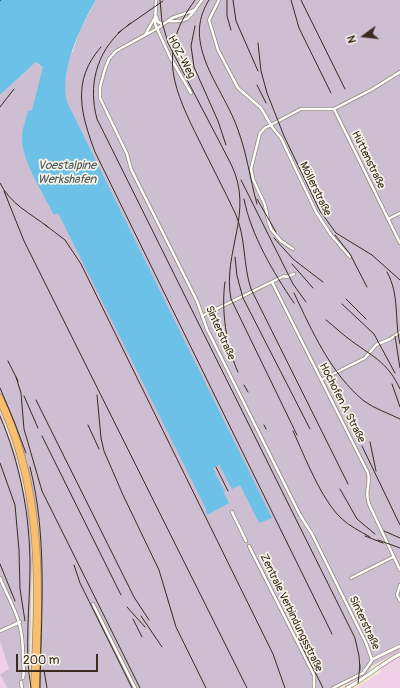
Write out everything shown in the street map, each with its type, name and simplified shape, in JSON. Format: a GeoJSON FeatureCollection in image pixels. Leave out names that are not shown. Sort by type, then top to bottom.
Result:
{"type":"FeatureCollection","features":[{"type":"Feature","properties":{"kind":"main road"},"geometry":{"type":"LineString","coordinates":[[0,396],[24,457],[34,506],[38,558],[33,688]]}},
{"type":"Feature","properties":{"kind":"main road"},"geometry":{"type":"LineString","coordinates":[[0,403],[19,452],[31,506],[35,550],[37,688]]}},
{"type":"Feature","properties":{"kind":"street"},"geometry":{"type":"LineString","coordinates":[[143,37],[154,18],[156,0]]}},
{"type":"Feature","properties":{"kind":"street"},"geometry":{"type":"LineString","coordinates":[[168,21],[187,20],[202,0]]}},
{"type":"Feature","properties":{"kind":"street","name":"Möllerstraße"},"geometry":{"type":"LineString","coordinates":[[219,0],[209,20],[218,50],[238,88],[261,108],[271,125],[282,138],[320,218],[331,235],[350,257]]}},
{"type":"Feature","properties":{"kind":"street","name":"Sinterstraße"},"geometry":{"type":"LineString","coordinates":[[195,10],[173,17],[158,28],[120,49],[109,59],[100,88],[100,98],[127,154],[131,169],[198,301],[207,329],[291,497],[312,534],[363,636],[372,660]]}},
{"type":"Feature","properties":{"kind":"street"},"geometry":{"type":"LineString","coordinates":[[155,14],[157,20],[163,24]]}},
{"type":"Feature","properties":{"kind":"street","name":"HOZ-Weg"},"geometry":{"type":"LineString","coordinates":[[154,18],[170,57],[191,93]]}},
{"type":"Feature","properties":{"kind":"street"},"geometry":{"type":"LineString","coordinates":[[293,249],[281,241],[269,224],[265,205],[253,179],[251,169],[260,133],[271,125],[300,109],[334,109],[371,90],[400,72]]}},
{"type":"Feature","properties":{"kind":"street","name":"Hüttenstraße"},"geometry":{"type":"LineString","coordinates":[[334,109],[400,243]]}},
{"type":"Feature","properties":{"kind":"street"},"geometry":{"type":"LineString","coordinates":[[388,219],[400,213]]}},
{"type":"Feature","properties":{"kind":"street"},"geometry":{"type":"LineString","coordinates":[[202,316],[284,276],[287,277],[294,274]]}},
{"type":"Feature","properties":{"kind":"street","name":"Hochofen A Straße"},"geometry":{"type":"LineString","coordinates":[[272,282],[368,473],[369,484],[366,488],[367,498],[400,570]]}},
{"type":"Feature","properties":{"kind":"street"},"geometry":{"type":"LineString","coordinates":[[321,380],[365,358],[376,345],[400,332]]}},
{"type":"Feature","properties":{"kind":"street"},"geometry":{"type":"LineString","coordinates":[[232,512],[246,541]]}},
{"type":"Feature","properties":{"kind":"street","name":"Zentrale Verbindungsstraße"},"geometry":{"type":"LineString","coordinates":[[249,546],[314,675],[314,688]]}},
{"type":"Feature","properties":{"kind":"street"},"geometry":{"type":"LineString","coordinates":[[351,578],[393,557]]}},
{"type":"Feature","properties":{"kind":"street"},"geometry":{"type":"LineString","coordinates":[[0,578],[20,622],[23,639],[23,678]]}},
{"type":"Feature","properties":{"kind":"street"},"geometry":{"type":"LineString","coordinates":[[400,585],[397,595],[400,601]]}},
{"type":"Feature","properties":{"kind":"street"},"geometry":{"type":"LineString","coordinates":[[93,604],[134,688]]}},
{"type":"Feature","properties":{"kind":"street"},"geometry":{"type":"LineString","coordinates":[[0,631],[20,622]]}},
{"type":"Feature","properties":{"kind":"street"},"geometry":{"type":"LineString","coordinates":[[333,688],[362,673],[372,660],[400,646]]}},
{"type":"Feature","properties":{"kind":"street"},"geometry":{"type":"LineString","coordinates":[[347,688],[365,679],[381,664],[400,654]]}},
{"type":"Feature","properties":{"kind":"street"},"geometry":{"type":"LineString","coordinates":[[22,682],[22,688]]}},
{"type":"Feature","properties":{"kind":"street"},"geometry":{"type":"LineString","coordinates":[[352,688],[355,684]]}},
{"type":"Feature","properties":{"kind":"shaded area"},"geometry":{"type":"Polygon","coordinates":[[[96,0],[400,0],[400,651],[372,666],[366,675],[338,688],[37,688],[40,550],[38,522],[33,490],[25,456],[14,423],[0,392],[0,95],[36,62],[38,62],[39,65],[72,53],[80,30],[96,0]]]}},
{"type":"Feature","properties":{"kind":"shaded area"},"geometry":{"type":"Polygon","coordinates":[[[0,412],[16,456],[29,513],[32,560],[29,688],[7,688],[0,674],[9,669],[0,641],[0,412]]]}},
{"type":"Feature","properties":{"kind":"shaded area"},"geometry":{"type":"Polygon","coordinates":[[[0,641],[9,669],[0,674],[0,641]]]}},
{"type":"Feature","properties":{"kind":"shaded area"},"geometry":{"type":"Polygon","coordinates":[[[400,656],[400,688],[359,688],[359,686],[381,672],[381,666],[400,656]]]}},
{"type":"Feature","properties":{"kind":"shaded area"},"geometry":{"type":"Polygon","coordinates":[[[0,674],[7,688],[0,688],[0,674]]]}},
{"type":"Feature","properties":{"kind":"water","name":"Voestalpine Werkshafen"},"geometry":{"type":"Polygon","coordinates":[[[0,0],[96,0],[78,36],[68,63],[65,90],[67,102],[272,518],[259,523],[240,485],[232,489],[219,465],[213,468],[229,503],[207,515],[206,509],[58,213],[54,215],[29,167],[22,138],[28,111],[32,110],[43,67],[36,62],[0,95],[0,0]]]}},
{"type":"Feature","properties":{"kind":"railway"},"geometry":{"type":"LineString","coordinates":[[160,0],[162,22],[168,43],[231,164],[238,182],[240,199],[239,216],[229,281],[231,299],[297,435]]}},
{"type":"Feature","properties":{"kind":"railway"},"geometry":{"type":"LineString","coordinates":[[195,0],[183,18],[176,35],[173,52],[173,68],[181,101],[236,215],[241,233],[248,280],[251,289],[348,484]]}},
{"type":"Feature","properties":{"kind":"railway"},"geometry":{"type":"LineString","coordinates":[[209,0],[201,17],[199,33],[202,50],[207,66],[232,114],[238,130],[244,148],[257,204]]}},
{"type":"Feature","properties":{"kind":"railway"},"geometry":{"type":"LineString","coordinates":[[227,0],[227,16],[231,30]]}},
{"type":"Feature","properties":{"kind":"railway"},"geometry":{"type":"LineString","coordinates":[[233,0],[236,21],[258,71]]}},
{"type":"Feature","properties":{"kind":"railway"},"geometry":{"type":"LineString","coordinates":[[291,0],[299,28],[331,93]]}},
{"type":"Feature","properties":{"kind":"railway"},"geometry":{"type":"LineString","coordinates":[[301,0],[345,89]]}},
{"type":"Feature","properties":{"kind":"railway"},"geometry":{"type":"LineString","coordinates":[[127,26],[163,1]]}},
{"type":"Feature","properties":{"kind":"railway"},"geometry":{"type":"LineString","coordinates":[[118,33],[131,23]]}},
{"type":"Feature","properties":{"kind":"railway"},"geometry":{"type":"LineString","coordinates":[[195,26],[191,46],[194,67],[218,121],[226,145]]}},
{"type":"Feature","properties":{"kind":"railway"},"geometry":{"type":"LineString","coordinates":[[122,30],[106,49],[96,71],[93,94],[97,119],[355,638],[360,670]]}},
{"type":"Feature","properties":{"kind":"railway"},"geometry":{"type":"LineString","coordinates":[[258,43],[261,71],[267,93],[284,136],[320,211],[336,233],[372,255],[400,280]]}},
{"type":"Feature","properties":{"kind":"railway"},"geometry":{"type":"LineString","coordinates":[[101,47],[85,72],[82,85],[83,111],[95,152],[332,634]]}},
{"type":"Feature","properties":{"kind":"railway"},"geometry":{"type":"LineString","coordinates":[[257,85],[266,103]]}},
{"type":"Feature","properties":{"kind":"railway"},"geometry":{"type":"LineString","coordinates":[[0,107],[14,89]]}},
{"type":"Feature","properties":{"kind":"railway"},"geometry":{"type":"LineString","coordinates":[[241,180],[293,284],[306,302]]}},
{"type":"Feature","properties":{"kind":"railway"},"geometry":{"type":"LineString","coordinates":[[0,183],[9,197],[21,208],[48,227]]}},
{"type":"Feature","properties":{"kind":"railway"},"geometry":{"type":"LineString","coordinates":[[4,191],[24,241],[247,688]]}},
{"type":"Feature","properties":{"kind":"railway"},"geometry":{"type":"LineString","coordinates":[[244,199],[247,213],[257,240],[278,279],[294,303]]}},
{"type":"Feature","properties":{"kind":"railway"},"geometry":{"type":"LineString","coordinates":[[257,199],[276,232]]}},
{"type":"Feature","properties":{"kind":"railway"},"geometry":{"type":"LineString","coordinates":[[44,224],[65,240],[81,264],[273,654],[285,688]]}},
{"type":"Feature","properties":{"kind":"railway"},"geometry":{"type":"LineString","coordinates":[[335,235],[350,254],[367,287]]}},
{"type":"Feature","properties":{"kind":"railway"},"geometry":{"type":"LineString","coordinates":[[274,238],[293,259],[323,282]]}},
{"type":"Feature","properties":{"kind":"railway"},"geometry":{"type":"LineString","coordinates":[[235,257],[237,276],[243,298],[310,429]]}},
{"type":"Feature","properties":{"kind":"railway"},"geometry":{"type":"LineString","coordinates":[[292,264],[313,288]]}},
{"type":"Feature","properties":{"kind":"railway"},"geometry":{"type":"LineString","coordinates":[[387,272],[394,290],[400,344]]}},
{"type":"Feature","properties":{"kind":"railway"},"geometry":{"type":"LineString","coordinates":[[225,282],[224,315],[230,351],[238,372]]}},
{"type":"Feature","properties":{"kind":"railway"},"geometry":{"type":"LineString","coordinates":[[294,293],[323,351],[352,390],[368,404],[400,419]]}},
{"type":"Feature","properties":{"kind":"railway"},"geometry":{"type":"LineString","coordinates":[[346,299],[366,319]]}},
{"type":"Feature","properties":{"kind":"railway"},"geometry":{"type":"LineString","coordinates":[[342,304],[374,334],[395,373]]}},
{"type":"Feature","properties":{"kind":"railway"},"geometry":{"type":"LineString","coordinates":[[326,320],[386,367],[400,389]]}},
{"type":"Feature","properties":{"kind":"railway"},"geometry":{"type":"LineString","coordinates":[[395,336],[400,368]]}},
{"type":"Feature","properties":{"kind":"railway"},"geometry":{"type":"LineString","coordinates":[[8,361],[18,381]]}},
{"type":"Feature","properties":{"kind":"railway"},"geometry":{"type":"LineString","coordinates":[[16,377],[21,393],[24,429],[42,491],[140,688]]}},
{"type":"Feature","properties":{"kind":"railway"},"geometry":{"type":"LineString","coordinates":[[392,384],[400,407]]}},
{"type":"Feature","properties":{"kind":"railway"},"geometry":{"type":"LineString","coordinates":[[244,385],[248,392]]}},
{"type":"Feature","properties":{"kind":"railway"},"geometry":{"type":"LineString","coordinates":[[0,388],[26,453]]}},
{"type":"Feature","properties":{"kind":"railway"},"geometry":{"type":"LineString","coordinates":[[97,395],[101,438],[104,451],[123,495],[159,570],[176,627],[206,688]]}},
{"type":"Feature","properties":{"kind":"railway"},"geometry":{"type":"LineString","coordinates":[[24,396],[38,428]]}},
{"type":"Feature","properties":{"kind":"railway"},"geometry":{"type":"LineString","coordinates":[[36,400],[134,597],[149,620]]}},
{"type":"Feature","properties":{"kind":"railway"},"geometry":{"type":"LineString","coordinates":[[0,416],[13,452],[26,509],[30,547],[28,658],[31,688]]}},
{"type":"Feature","properties":{"kind":"railway"},"geometry":{"type":"LineString","coordinates":[[88,425],[99,449]]}},
{"type":"Feature","properties":{"kind":"railway"},"geometry":{"type":"LineString","coordinates":[[264,425],[266,429]]}},
{"type":"Feature","properties":{"kind":"railway"},"geometry":{"type":"LineString","coordinates":[[293,431],[320,489],[334,510],[348,524],[370,537]]}},
{"type":"Feature","properties":{"kind":"railway"},"geometry":{"type":"LineString","coordinates":[[42,436],[121,595]]}},
{"type":"Feature","properties":{"kind":"railway"},"geometry":{"type":"LineString","coordinates":[[370,442],[376,471]]}},
{"type":"Feature","properties":{"kind":"railway"},"geometry":{"type":"LineString","coordinates":[[362,446],[400,525]]}},
{"type":"Feature","properties":{"kind":"railway"},"geometry":{"type":"LineString","coordinates":[[0,463],[15,505],[19,550],[20,589],[25,621]]}},
{"type":"Feature","properties":{"kind":"railway"},"geometry":{"type":"LineString","coordinates":[[30,467],[36,494],[41,549],[42,605],[40,688]]}},
{"type":"Feature","properties":{"kind":"railway"},"geometry":{"type":"LineString","coordinates":[[216,467],[228,491]]}},
{"type":"Feature","properties":{"kind":"railway"},"geometry":{"type":"LineString","coordinates":[[340,489],[357,519],[375,534]]}},
{"type":"Feature","properties":{"kind":"railway"},"geometry":{"type":"LineString","coordinates":[[384,531],[400,538]]}},
{"type":"Feature","properties":{"kind":"railway"},"geometry":{"type":"LineString","coordinates":[[365,536],[383,543]]}},
{"type":"Feature","properties":{"kind":"railway"},"geometry":{"type":"LineString","coordinates":[[378,540],[400,548]]}},
{"type":"Feature","properties":{"kind":"railway"},"geometry":{"type":"LineString","coordinates":[[0,564],[15,601]]}},
{"type":"Feature","properties":{"kind":"railway"},"geometry":{"type":"LineString","coordinates":[[74,565],[80,583],[132,688]]}},
{"type":"Feature","properties":{"kind":"railway"},"geometry":{"type":"LineString","coordinates":[[127,607],[145,627]]}},
{"type":"Feature","properties":{"kind":"railway"},"geometry":{"type":"LineString","coordinates":[[141,616],[162,647]]}},
{"type":"Feature","properties":{"kind":"railway"},"geometry":{"type":"LineString","coordinates":[[133,619],[142,637]]}},
{"type":"Feature","properties":{"kind":"railway"},"geometry":{"type":"LineString","coordinates":[[300,642],[323,688]]}},
{"type":"Feature","properties":{"kind":"railway"},"geometry":{"type":"LineString","coordinates":[[358,683],[360,665]]}},
{"type":"Feature","properties":{"kind":"railway"},"geometry":{"type":"LineString","coordinates":[[44,670],[47,688]]}}]}
